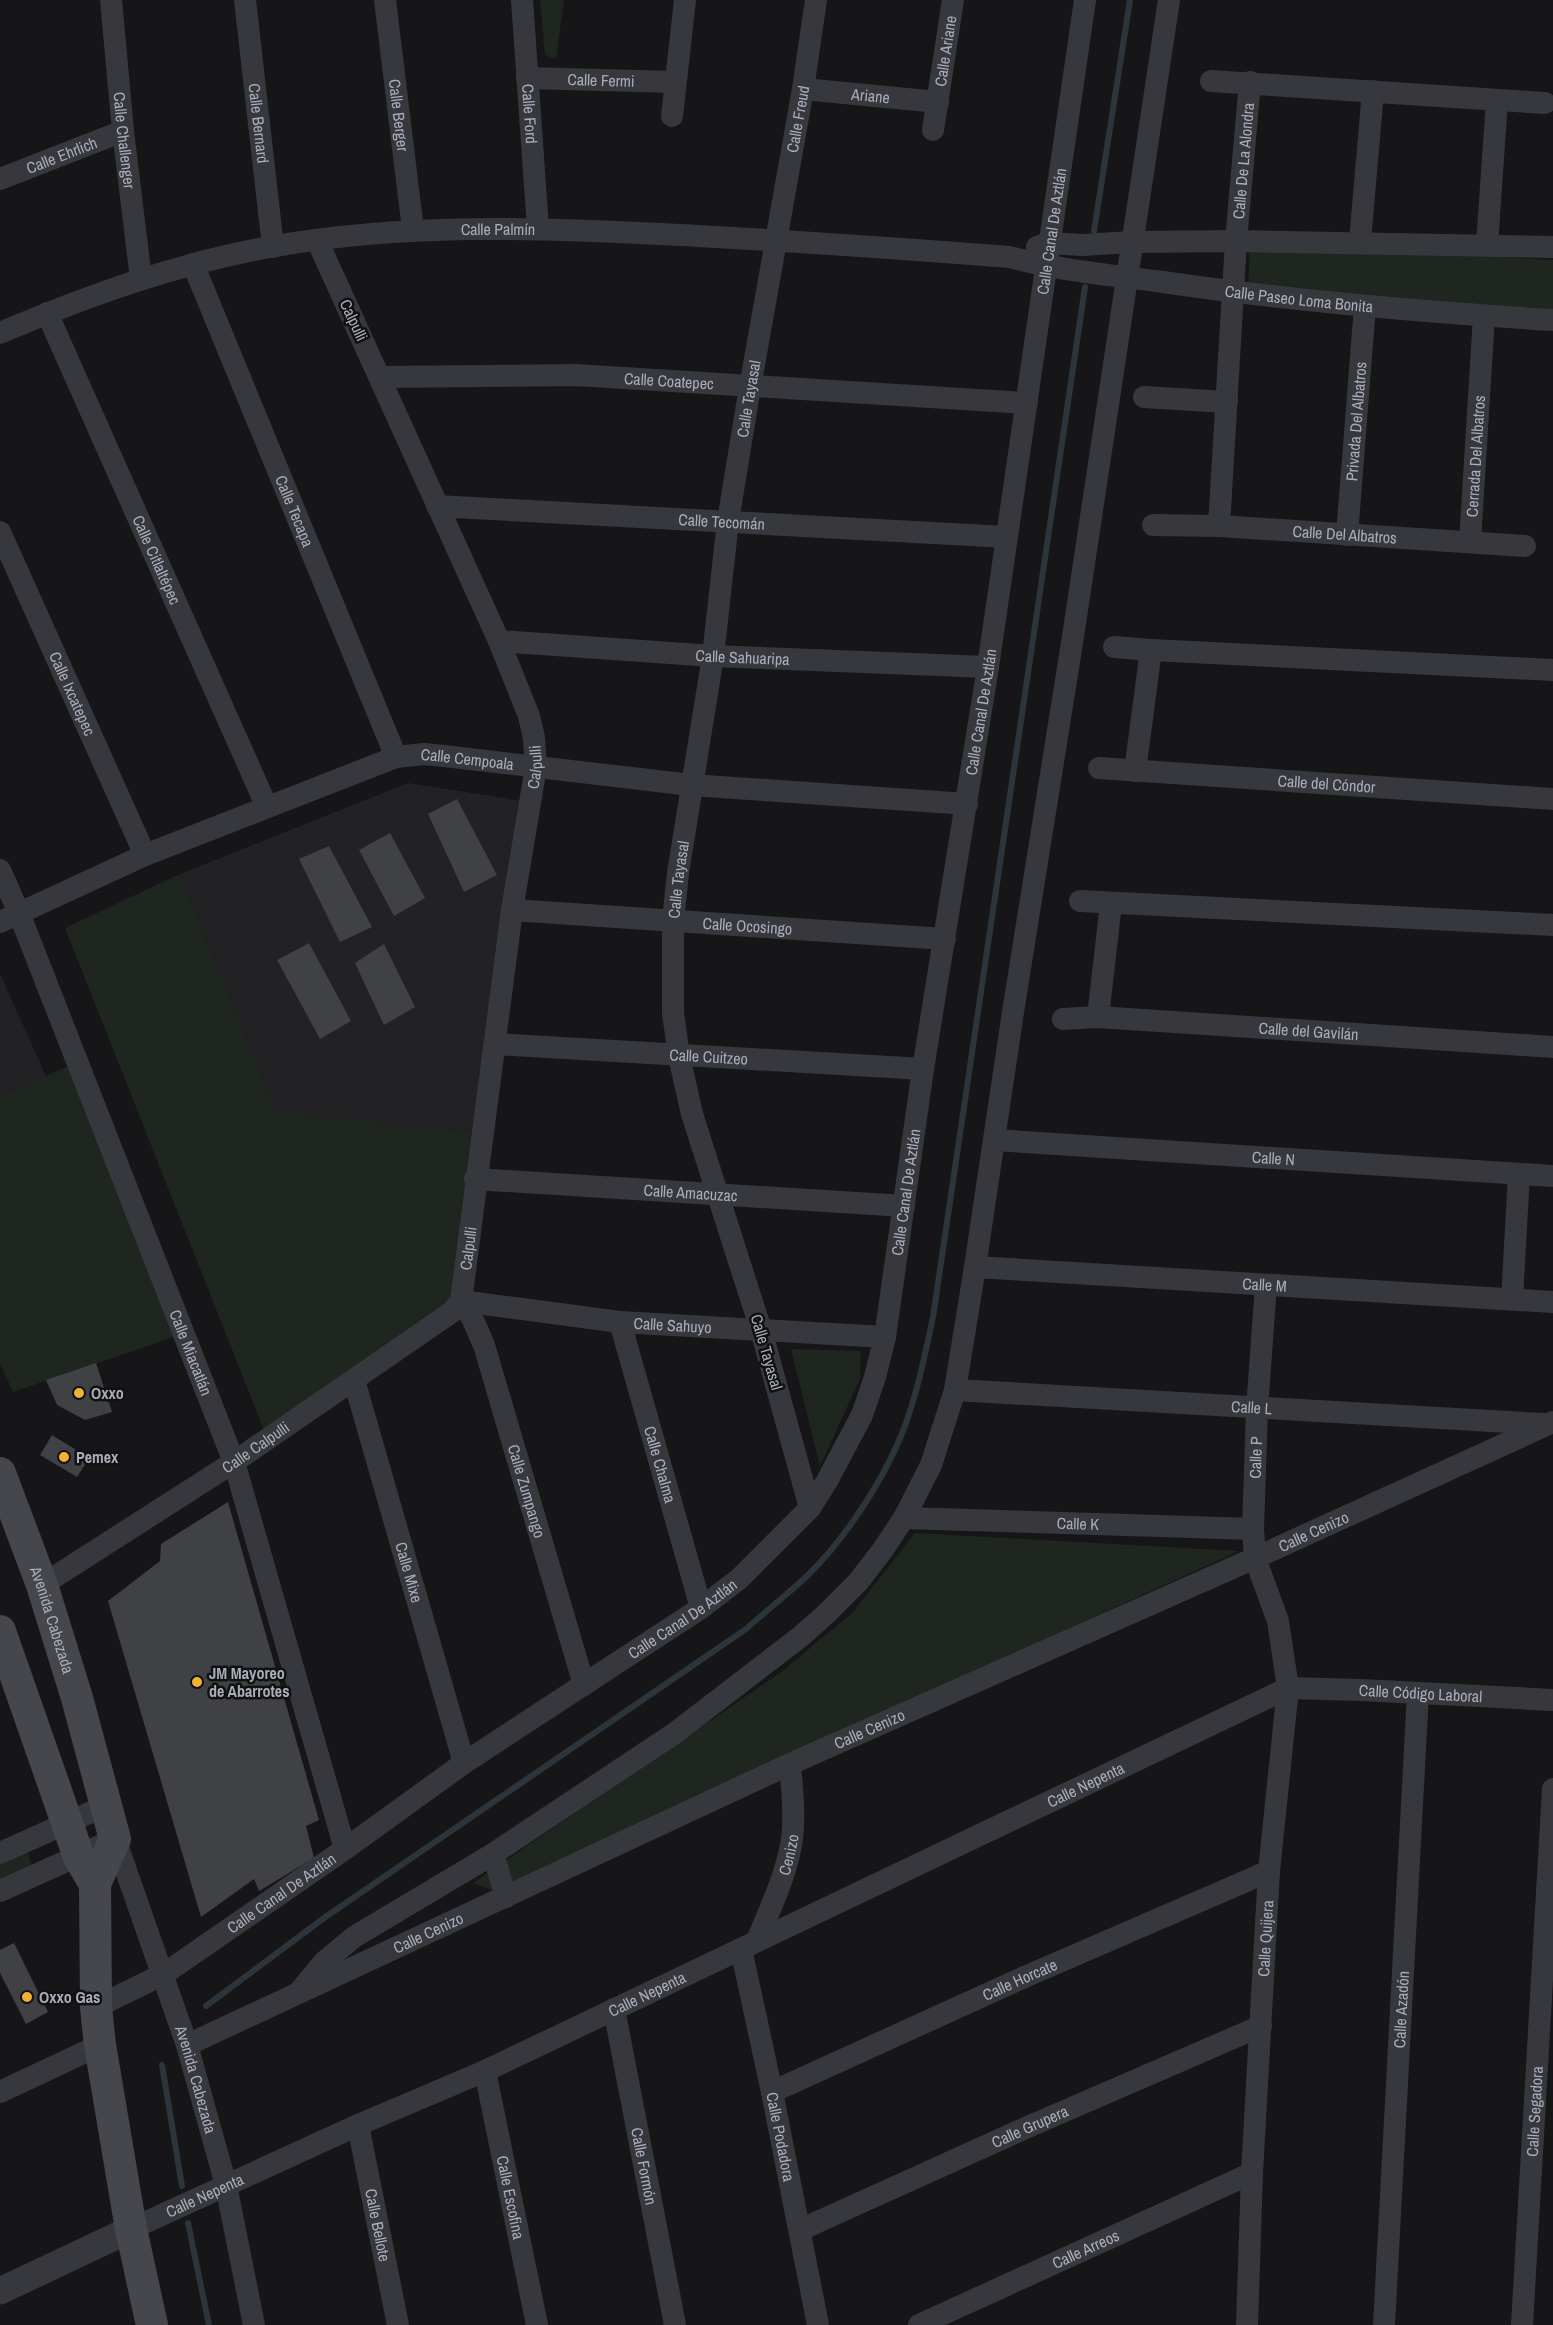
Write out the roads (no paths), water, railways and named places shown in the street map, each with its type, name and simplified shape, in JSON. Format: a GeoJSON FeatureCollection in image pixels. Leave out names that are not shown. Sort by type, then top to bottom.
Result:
{"type":"FeatureCollection","features":[{"type":"Feature","properties":{"kind":"main road","name":"Avenida Cabezada"},"geometry":{"type":"LineString","coordinates":[[0,1473],[42,1585],[77,1698],[115,1839]]}},
{"type":"Feature","properties":{"kind":"main road"},"geometry":{"type":"LineString","coordinates":[[0,1631],[79,1857],[95,1884]]}},
{"type":"Feature","properties":{"kind":"main road"},"geometry":{"type":"LineString","coordinates":[[115,1839],[95,1884],[96,2007],[99,2045],[131,2229],[152,2325]]}},
{"type":"Feature","properties":{"kind":"street","name":"Calle Challenger"},"geometry":{"type":"LineString","coordinates":[[111,0],[123,131],[141,279]]}},
{"type":"Feature","properties":{"kind":"street","name":"Calle Bernard"},"geometry":{"type":"LineString","coordinates":[[245,0],[273,247]]}},
{"type":"Feature","properties":{"kind":"street","name":"Calle Berger"},"geometry":{"type":"LineString","coordinates":[[385,0],[413,230]]}},
{"type":"Feature","properties":{"kind":"street","name":"Calle Ford"},"geometry":{"type":"LineString","coordinates":[[522,0],[538,228]]}},
{"type":"Feature","properties":{"kind":"street"},"geometry":{"type":"LineString","coordinates":[[672,117],[685,0]]}},
{"type":"Feature","properties":{"kind":"street","name":"Calle Freud"},"geometry":{"type":"LineString","coordinates":[[777,240],[816,0]]}},
{"type":"Feature","properties":{"kind":"street","name":"Calle Ariane"},"geometry":{"type":"LineString","coordinates":[[933,130],[953,0]]}},
{"type":"Feature","properties":{"kind":"street","name":"Calle Canal De Aztlán"},"geometry":{"type":"LineString","coordinates":[[96,2007],[164,1974],[345,1849],[464,1763],[701,1608],[739,1579],[810,1508],[862,1415],[885,1337],[923,1069],[967,804],[1027,403],[1085,0]]}},
{"type":"Feature","properties":{"kind":"street"},"geometry":{"type":"LineString","coordinates":[[299,1992],[324,1962],[354,1937],[493,1854],[675,1733],[800,1637],[858,1582],[904,1518],[931,1465],[955,1390],[975,1267],[1169,0]]}},
{"type":"Feature","properties":{"kind":"street","name":"Calle Fermi"},"geometry":{"type":"LineString","coordinates":[[527,78],[675,82]]}},
{"type":"Feature","properties":{"kind":"street","name":"Calle De La Alondra"},"geometry":{"type":"LineString","coordinates":[[1211,81],[1545,103]]}},
{"type":"Feature","properties":{"kind":"street","name":"Calle De La Alondra"},"geometry":{"type":"LineString","coordinates":[[1236,240],[1250,82]]}},
{"type":"Feature","properties":{"kind":"street","name":"Ariane"},"geometry":{"type":"LineString","coordinates":[[803,89],[938,102]]}},
{"type":"Feature","properties":{"kind":"street"},"geometry":{"type":"LineString","coordinates":[[1360,241],[1373,91]]}},
{"type":"Feature","properties":{"kind":"street"},"geometry":{"type":"LineString","coordinates":[[1487,245],[1497,100]]}},
{"type":"Feature","properties":{"kind":"street","name":"Calle Ehrlich"},"geometry":{"type":"LineString","coordinates":[[0,179],[123,131]]}},
{"type":"Feature","properties":{"kind":"street","name":"Calle Palmín"},"geometry":{"type":"LineString","coordinates":[[0,333],[47,313],[141,279],[193,264],[317,240],[413,230],[538,228],[777,240],[1010,257],[1046,267]]}},
{"type":"Feature","properties":{"kind":"street","name":"Calpulli"},"geometry":{"type":"LineString","coordinates":[[317,240],[499,641],[532,726],[536,753],[536,767],[512,910],[461,1301]]}},
{"type":"Feature","properties":{"kind":"street","name":"Calle Tayasal"},"geometry":{"type":"LineString","coordinates":[[777,240],[728,521],[713,656],[678,873],[673,920],[673,1013],[679,1056],[692,1114],[761,1330],[810,1508]]}},
{"type":"Feature","properties":{"kind":"street"},"geometry":{"type":"LineString","coordinates":[[1049,243],[1082,245],[1236,240],[1553,247]]}},
{"type":"Feature","properties":{"kind":"street"},"geometry":{"type":"LineString","coordinates":[[1219,526],[1236,240]]}},
{"type":"Feature","properties":{"kind":"street","name":"Calle Palmín"},"geometry":{"type":"LineString","coordinates":[[1010,257],[1049,243]]}},
{"type":"Feature","properties":{"kind":"street","name":"Calle Tecapa"},"geometry":{"type":"LineString","coordinates":[[193,264],[396,757]]}},
{"type":"Feature","properties":{"kind":"street","name":"Calle Paseo Loma Bonita"},"geometry":{"type":"LineString","coordinates":[[1046,267],[1233,293],[1365,306],[1553,320]]}},
{"type":"Feature","properties":{"kind":"street","name":"Privada Del Albatros"},"geometry":{"type":"LineString","coordinates":[[1347,535],[1365,306]]}},
{"type":"Feature","properties":{"kind":"street","name":"Calle Citlaltépec"},"geometry":{"type":"LineString","coordinates":[[47,313],[267,807]]}},
{"type":"Feature","properties":{"kind":"street","name":"Cerrada Del Albatros"},"geometry":{"type":"LineString","coordinates":[[1470,542],[1484,316]]}},
{"type":"Feature","properties":{"kind":"street","name":"Calle Coatepec"},"geometry":{"type":"LineString","coordinates":[[381,377],[548,374],[1027,403]]}},
{"type":"Feature","properties":{"kind":"street"},"geometry":{"type":"LineString","coordinates":[[1144,397],[1227,402]]}},
{"type":"Feature","properties":{"kind":"street","name":"Calle Tecomán"},"geometry":{"type":"LineString","coordinates":[[437,506],[1006,537]]}},
{"type":"Feature","properties":{"kind":"street","name":"Calle Del Albatros"},"geometry":{"type":"LineString","coordinates":[[1153,525],[1219,526],[1470,542]]}},
{"type":"Feature","properties":{"kind":"street","name":"Calle Ixcatepec"},"geometry":{"type":"LineString","coordinates":[[0,532],[145,855]]}},
{"type":"Feature","properties":{"kind":"street"},"geometry":{"type":"LineString","coordinates":[[1470,542],[1525,546]]}},
{"type":"Feature","properties":{"kind":"street","name":"Calle Sahuaripa"},"geometry":{"type":"LineString","coordinates":[[499,641],[713,656],[987,667]]}},
{"type":"Feature","properties":{"kind":"street"},"geometry":{"type":"LineString","coordinates":[[1114,646],[1151,650],[1553,670]]}},
{"type":"Feature","properties":{"kind":"street"},"geometry":{"type":"LineString","coordinates":[[1136,771],[1151,650]]}},
{"type":"Feature","properties":{"kind":"street","name":"Calle Cempoala"},"geometry":{"type":"LineString","coordinates":[[10,917],[145,855],[396,757],[424,754],[691,785],[967,804]]}},
{"type":"Feature","properties":{"kind":"street","name":"Calle del Cóndor"},"geometry":{"type":"LineString","coordinates":[[1099,768],[1553,799]]}},
{"type":"Feature","properties":{"kind":"street","name":"Calle Miacatlán"},"geometry":{"type":"LineString","coordinates":[[0,870],[10,917],[234,1462],[345,1849]]}},
{"type":"Feature","properties":{"kind":"street"},"geometry":{"type":"LineString","coordinates":[[1080,901],[1553,926]]}},
{"type":"Feature","properties":{"kind":"street"},"geometry":{"type":"LineString","coordinates":[[1098,1017],[1111,903]]}},
{"type":"Feature","properties":{"kind":"street","name":"Calle Ocosingo"},"geometry":{"type":"LineString","coordinates":[[512,910],[945,939]]}},
{"type":"Feature","properties":{"kind":"street","name":"Calle del Gavilán"},"geometry":{"type":"LineString","coordinates":[[1063,1019],[1098,1017],[1553,1047]]}},
{"type":"Feature","properties":{"kind":"street","name":"Calle Cuitzeo"},"geometry":{"type":"LineString","coordinates":[[495,1044],[923,1069]]}},
{"type":"Feature","properties":{"kind":"street","name":"Calle N"},"geometry":{"type":"LineString","coordinates":[[994,1140],[1553,1176]]}},
{"type":"Feature","properties":{"kind":"street"},"geometry":{"type":"LineString","coordinates":[[1512,1299],[1519,1174]]}},
{"type":"Feature","properties":{"kind":"street","name":"Calle Amacuzac"},"geometry":{"type":"LineString","coordinates":[[476,1179],[904,1206]]}},
{"type":"Feature","properties":{"kind":"street","name":"Calle M"},"geometry":{"type":"LineString","coordinates":[[975,1267],[1553,1302]]}},
{"type":"Feature","properties":{"kind":"street","name":"Calle P"},"geometry":{"type":"LineString","coordinates":[[1255,1558],[1252,1529],[1257,1409],[1266,1285]]}},
{"type":"Feature","properties":{"kind":"street","name":"Calle Calpulli"},"geometry":{"type":"LineString","coordinates":[[42,1585],[234,1462],[452,1312],[461,1301]]}},
{"type":"Feature","properties":{"kind":"street","name":"Calle Sahuyo"},"geometry":{"type":"LineString","coordinates":[[461,1301],[620,1322],[885,1337]]}},
{"type":"Feature","properties":{"kind":"street","name":"Calle Zumpango"},"geometry":{"type":"LineString","coordinates":[[461,1301],[472,1318],[484,1345],[584,1685]]}},
{"type":"Feature","properties":{"kind":"street","name":"Calle Chalma"},"geometry":{"type":"LineString","coordinates":[[620,1322],[701,1608]]}},
{"type":"Feature","properties":{"kind":"street","name":"Calle Mixe"},"geometry":{"type":"LineString","coordinates":[[354,1380],[464,1763]]}},
{"type":"Feature","properties":{"kind":"street","name":"Calle L"},"geometry":{"type":"LineString","coordinates":[[955,1390],[1257,1409],[1550,1423]]}},
{"type":"Feature","properties":{"kind":"street","name":"Calle Cenizo"},"geometry":{"type":"LineString","coordinates":[[187,2045],[790,1764],[1255,1558],[1550,1423]]}},
{"type":"Feature","properties":{"kind":"street","name":"Calle K"},"geometry":{"type":"LineString","coordinates":[[904,1518],[1252,1529]]}},
{"type":"Feature","properties":{"kind":"street","name":"Calle Quijera"},"geometry":{"type":"LineString","coordinates":[[1246,2325],[1269,1871],[1288,1688],[1278,1621],[1255,1558]]}},
{"type":"Feature","properties":{"kind":"street","name":"Calle Código Laboral"},"geometry":{"type":"LineString","coordinates":[[1288,1688],[1553,1700]]}},
{"type":"Feature","properties":{"kind":"street","name":"Calle Nepenta"},"geometry":{"type":"LineString","coordinates":[[0,2291],[358,2125],[485,2071],[1288,1688]]}},
{"type":"Feature","properties":{"kind":"street","name":"Calle Azadón"},"geometry":{"type":"LineString","coordinates":[[1384,2325],[1418,1693]]}},
{"type":"Feature","properties":{"kind":"street","name":"Cenizo"},"geometry":{"type":"LineString","coordinates":[[749,1945],[779,1886],[792,1840],[794,1817],[790,1764]]}},
{"type":"Feature","properties":{"kind":"street","name":"Calle Segadora"},"geometry":{"type":"LineString","coordinates":[[1522,2325],[1553,1789]]}},
{"type":"Feature","properties":{"kind":"street"},"geometry":{"type":"LineString","coordinates":[[0,1852],[107,1805]]}},
{"type":"Feature","properties":{"kind":"street"},"geometry":{"type":"LineString","coordinates":[[0,1891],[115,1839]]}},
{"type":"Feature","properties":{"kind":"street","name":"Avenida Cabezada"},"geometry":{"type":"LineString","coordinates":[[115,1839],[187,2045],[226,2185],[254,2325]]}},
{"type":"Feature","properties":{"kind":"street"},"geometry":{"type":"LineString","coordinates":[[493,1854],[506,1897]]}},
{"type":"Feature","properties":{"kind":"street","name":"Calle Horcate"},"geometry":{"type":"LineString","coordinates":[[772,2092],[1020,1979],[1269,1871]]}},
{"type":"Feature","properties":{"kind":"street","name":"Calle Podadora"},"geometry":{"type":"LineString","coordinates":[[749,1945],[772,2092],[818,2325]]}},
{"type":"Feature","properties":{"kind":"street","name":"Calle Formón"},"geometry":{"type":"LineString","coordinates":[[614,2009],[675,2325]]}},
{"type":"Feature","properties":{"kind":"street","name":"Calle Grupera"},"geometry":{"type":"LineString","coordinates":[[800,2230],[1030,2126],[1261,2026]]}},
{"type":"Feature","properties":{"kind":"street"},"geometry":{"type":"LineString","coordinates":[[0,2092],[99,2045]]}},
{"type":"Feature","properties":{"kind":"street","name":"Calle Escofina"},"geometry":{"type":"LineString","coordinates":[[485,2071],[537,2325]]}},
{"type":"Feature","properties":{"kind":"street","name":"Calle Bellote"},"geometry":{"type":"LineString","coordinates":[[358,2125],[398,2325]]}},
{"type":"Feature","properties":{"kind":"street","name":"Calle Arreos"},"geometry":{"type":"LineString","coordinates":[[919,2325],[1252,2173]]}},
{"type":"Feature","properties":{"kind":"waterway"},"geometry":{"type":"LineString","coordinates":[[1094,231],[1130,0]]}},
{"type":"Feature","properties":{"kind":"waterway"},"geometry":{"type":"LineString","coordinates":[[206,2006],[324,1918],[746,1629],[823,1559],[853,1521],[892,1456],[913,1402],[933,1317],[1085,287]]}},
{"type":"Feature","properties":{"kind":"waterway"},"geometry":{"type":"LineString","coordinates":[[162,2065],[182,2186]]}},
{"type":"Feature","properties":{"kind":"waterway"},"geometry":{"type":"LineString","coordinates":[[188,2223],[209,2325]]}},
{"type":"Feature","properties":{"kind":"place","name":"Oxxo"},"geometry":{"type":"Point","coordinates":[79,1393]}},
{"type":"Feature","properties":{"kind":"place","name":"Pemex"},"geometry":{"type":"Point","coordinates":[64,1457]}},
{"type":"Feature","properties":{"kind":"place","name":"JM Mayoreo de Abarrotes"},"geometry":{"type":"Point","coordinates":[197,1682]}},
{"type":"Feature","properties":{"kind":"place","name":"Oxxo Gas"},"geometry":{"type":"Point","coordinates":[27,1997]}}]}
